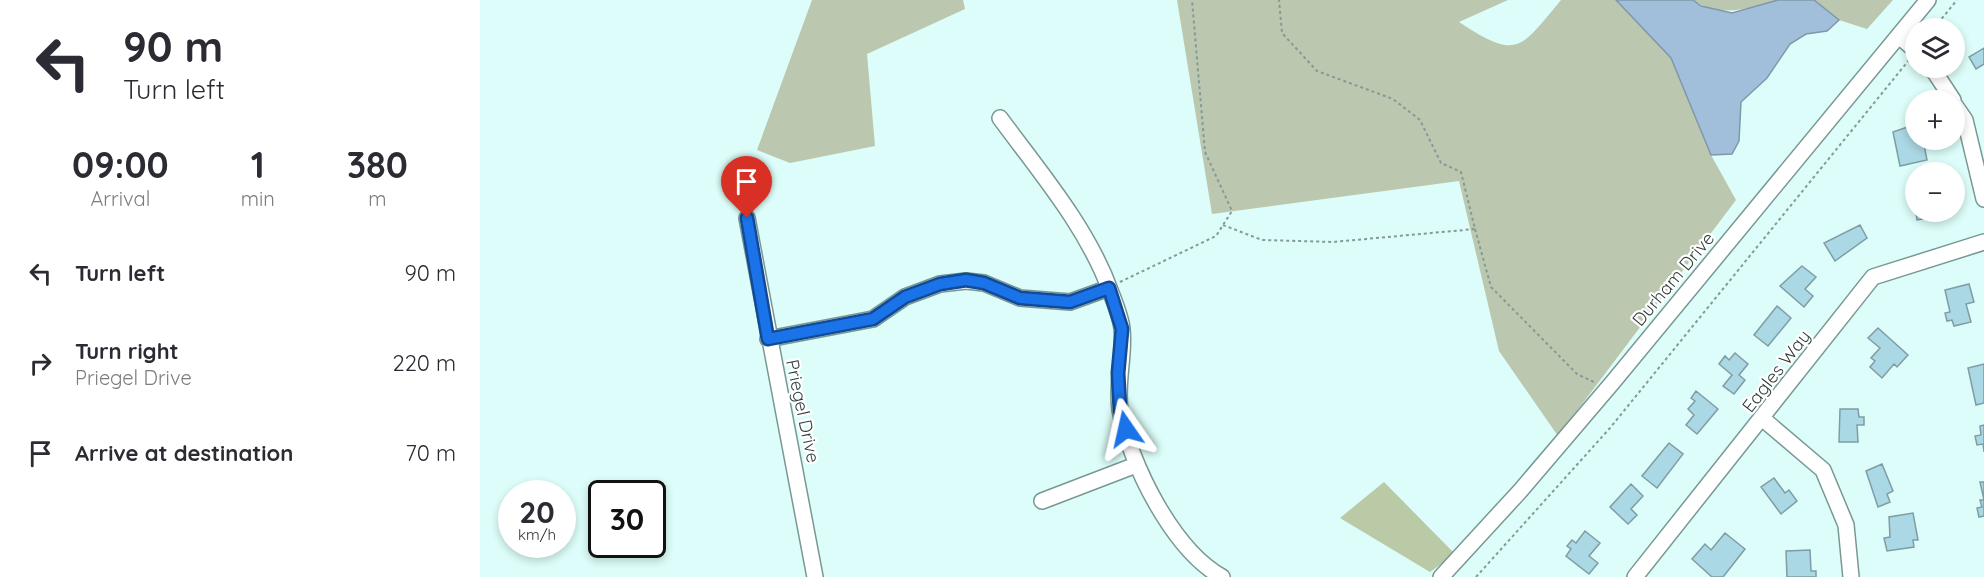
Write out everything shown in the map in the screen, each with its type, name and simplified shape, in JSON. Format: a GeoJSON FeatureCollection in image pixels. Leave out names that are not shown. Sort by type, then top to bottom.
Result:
{"type":"FeatureCollection","features":[{"type":"Feature","properties":{"kind":"street","name":"Durham Drive"},"geometry":{"type":"LineString","coordinates":[[1441,577],[1604,392],[1928,0]]}},
{"type":"Feature","properties":{"kind":"street"},"geometry":{"type":"LineString","coordinates":[[1899,36],[1905,45]]}},
{"type":"Feature","properties":{"kind":"street"},"geometry":{"type":"LineString","coordinates":[[1000,118],[1053,190],[1086,242],[1109,288],[1122,329],[1118,373],[1120,410],[1136,465],[1160,510],[1192,551],[1222,577]]}},
{"type":"Feature","properties":{"kind":"street"},"geometry":{"type":"LineString","coordinates":[[1965,120],[1984,199]]}},
{"type":"Feature","properties":{"kind":"street","name":"Priegel Drive"},"geometry":{"type":"LineString","coordinates":[[747,218],[768,339],[815,577]]}},
{"type":"Feature","properties":{"kind":"street","name":"Eagles Way"},"geometry":{"type":"LineString","coordinates":[[1635,577],[1873,277],[1984,242]]}},
{"type":"Feature","properties":{"kind":"street"},"geometry":{"type":"LineString","coordinates":[[768,339],[873,319],[905,297],[940,284],[966,280],[984,283],[1020,298],[1070,302],[1109,288]]}},
{"type":"Feature","properties":{"kind":"street"},"geometry":{"type":"LineString","coordinates":[[1763,418],[1823,470],[1846,525],[1851,577]]}},
{"type":"Feature","properties":{"kind":"street"},"geometry":{"type":"LineString","coordinates":[[1042,501],[1136,465]]}},
{"type":"Feature","properties":{"kind":"path"},"geometry":{"type":"LineString","coordinates":[[1109,288],[1216,236],[1232,211],[1205,152],[1192,0]]}},
{"type":"Feature","properties":{"kind":"path"},"geometry":{"type":"LineString","coordinates":[[1279,0],[1282,33],[1317,71],[1393,99],[1420,120],[1441,163],[1461,172],[1491,287],[1577,374],[1595,382],[1604,392]]}},
{"type":"Feature","properties":{"kind":"path"},"geometry":{"type":"LineString","coordinates":[[1942,18],[1957,0]]}},
{"type":"Feature","properties":{"kind":"path"},"geometry":{"type":"LineString","coordinates":[[1476,577],[1610,429],[1905,65]]}},
{"type":"Feature","properties":{"kind":"path"},"geometry":{"type":"LineString","coordinates":[[1223,225],[1262,240],[1333,242],[1475,229]]}},
{"type":"Feature","properties":{"kind":"green space"},"geometry":{"type":"Polygon","coordinates":[[[812,0],[963,0],[965,9],[867,54],[875,146],[790,163],[757,150],[812,0]]]}},
{"type":"Feature","properties":{"kind":"green space"},"geometry":{"type":"Polygon","coordinates":[[[1177,0],[1508,0],[1459,22],[1494,42],[1506,45],[1517,44],[1526,39],[1561,0],[1616,0],[1671,58],[1711,155],[1736,200],[1558,436],[1499,351],[1459,181],[1212,214],[1177,0]]]}},
{"type":"Feature","properties":{"kind":"green space"},"geometry":{"type":"Polygon","coordinates":[[[1693,0],[1778,0],[1745,9],[1724,10],[1703,6],[1693,0]]]}},
{"type":"Feature","properties":{"kind":"green space"},"geometry":{"type":"Polygon","coordinates":[[[1814,0],[1893,0],[1867,29],[1839,20],[1814,0]]]}},
{"type":"Feature","properties":{"kind":"green space"},"geometry":{"type":"Polygon","coordinates":[[[1384,482],[1455,554],[1430,572],[1340,518],[1384,482]]]}},
{"type":"Feature","properties":{"kind":"water"},"geometry":{"type":"Polygon","coordinates":[[[1616,0],[1693,0],[1701,6],[1732,13],[1778,0],[1814,0],[1839,20],[1827,31],[1806,34],[1790,44],[1767,78],[1741,102],[1739,141],[1732,154],[1711,155],[1671,58],[1616,0]]]}},
{"type":"Feature","properties":{"kind":"building"},"geometry":{"type":"Polygon","coordinates":[[[1984,48],[1984,64],[1976,69],[1969,57],[1984,48]]]}},
{"type":"Feature","properties":{"kind":"building"},"geometry":{"type":"Polygon","coordinates":[[[1905,128],[1905,150],[1925,150],[1927,160],[1905,162],[1905,165],[1900,166],[1893,132],[1905,128]]]}},
{"type":"Feature","properties":{"kind":"building"},"geometry":{"type":"Polygon","coordinates":[[[1860,225],[1867,238],[1835,261],[1824,243],[1860,225]]]}},
{"type":"Feature","properties":{"kind":"building"},"geometry":{"type":"Polygon","coordinates":[[[1802,266],[1816,277],[1805,289],[1813,296],[1804,307],[1780,286],[1802,266]]]}},
{"type":"Feature","properties":{"kind":"building"},"geometry":{"type":"Polygon","coordinates":[[[1969,284],[1974,302],[1966,304],[1971,322],[1954,326],[1952,320],[1947,321],[1945,313],[1950,312],[1945,290],[1969,284]]]}},
{"type":"Feature","properties":{"kind":"building"},"geometry":{"type":"Polygon","coordinates":[[[1777,306],[1791,318],[1768,346],[1754,335],[1777,306]]]}},
{"type":"Feature","properties":{"kind":"building"},"geometry":{"type":"Polygon","coordinates":[[[1878,328],[1908,355],[1897,367],[1894,364],[1882,378],[1870,367],[1875,361],[1871,358],[1880,348],[1868,338],[1878,328]]]}},
{"type":"Feature","properties":{"kind":"building"},"geometry":{"type":"Polygon","coordinates":[[[1735,353],[1748,364],[1739,375],[1745,380],[1734,394],[1723,386],[1732,375],[1719,364],[1725,356],[1729,360],[1735,353]]]}},
{"type":"Feature","properties":{"kind":"building"},"geometry":{"type":"Polygon","coordinates":[[[1984,364],[1984,403],[1976,405],[1968,368],[1984,364]]]}},
{"type":"Feature","properties":{"kind":"building"},"geometry":{"type":"Polygon","coordinates":[[[1696,391],[1718,409],[1697,434],[1686,425],[1694,415],[1688,409],[1695,401],[1691,398],[1696,391]]]}},
{"type":"Feature","properties":{"kind":"building"},"geometry":{"type":"Polygon","coordinates":[[[1840,409],[1858,409],[1859,417],[1864,417],[1864,425],[1857,425],[1858,442],[1839,442],[1840,409]]]}},
{"type":"Feature","properties":{"kind":"building"},"geometry":{"type":"Polygon","coordinates":[[[1984,425],[1984,452],[1983,444],[1977,445],[1975,436],[1981,435],[1980,426],[1984,425]]]}},
{"type":"Feature","properties":{"kind":"building"},"geometry":{"type":"Polygon","coordinates":[[[1669,443],[1683,454],[1657,488],[1642,476],[1669,443]]]}},
{"type":"Feature","properties":{"kind":"building"},"geometry":{"type":"Polygon","coordinates":[[[1882,464],[1893,491],[1887,494],[1890,502],[1878,507],[1866,471],[1882,464]]]}},
{"type":"Feature","properties":{"kind":"building"},"geometry":{"type":"Polygon","coordinates":[[[1774,478],[1785,493],[1789,490],[1797,501],[1781,514],[1761,487],[1774,478]]]}},
{"type":"Feature","properties":{"kind":"building"},"geometry":{"type":"Polygon","coordinates":[[[1980,482],[1984,482],[1984,500],[1980,482]]]}},
{"type":"Feature","properties":{"kind":"building"},"geometry":{"type":"Polygon","coordinates":[[[1631,484],[1643,496],[1631,509],[1637,515],[1628,524],[1610,507],[1631,484]]]}},
{"type":"Feature","properties":{"kind":"building"},"geometry":{"type":"Polygon","coordinates":[[[1980,500],[1984,500],[1984,516],[1979,517],[1977,508],[1982,507],[1980,500]]]}},
{"type":"Feature","properties":{"kind":"building"},"geometry":{"type":"Polygon","coordinates":[[[1913,513],[1918,540],[1913,540],[1914,547],[1887,551],[1884,538],[1890,537],[1889,517],[1913,513]]]}},
{"type":"Feature","properties":{"kind":"building"},"geometry":{"type":"Polygon","coordinates":[[[1585,531],[1600,543],[1589,556],[1598,563],[1589,574],[1566,556],[1571,549],[1567,546],[1572,540],[1576,543],[1585,531]]]}},
{"type":"Feature","properties":{"kind":"building"},"geometry":{"type":"Polygon","coordinates":[[[1725,533],[1745,549],[1723,577],[1712,577],[1692,559],[1705,544],[1711,550],[1725,533]]]}},
{"type":"Feature","properties":{"kind":"building"},"geometry":{"type":"Polygon","coordinates":[[[1810,550],[1811,571],[1816,571],[1816,577],[1787,577],[1786,551],[1810,550]]]}},
{"type":"Feature","properties":{"kind":"route"},"geometry":{"type":"LineString","coordinates":[[747,218],[768,339],[873,319],[905,297],[940,284],[966,280],[984,283],[1020,298],[1070,302],[1109,288],[1122,329],[1118,373],[1120,410],[1126,429]]}}]}
